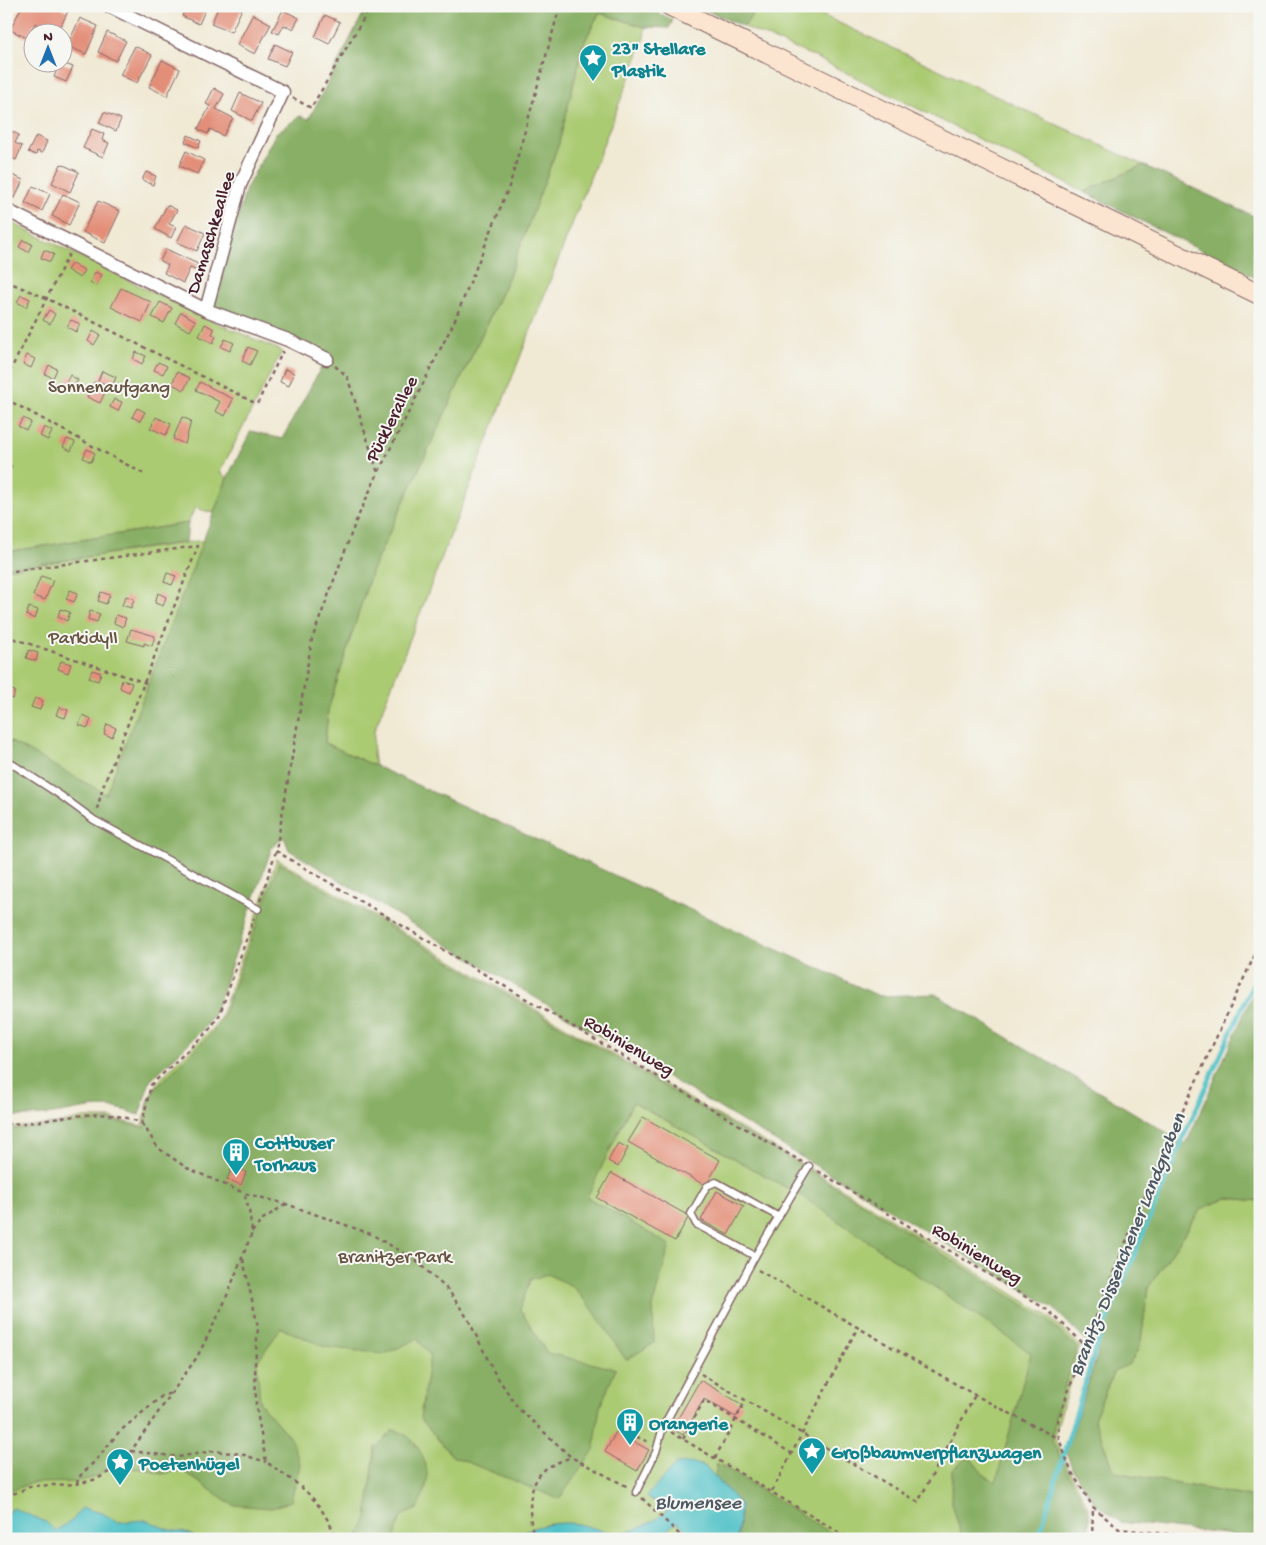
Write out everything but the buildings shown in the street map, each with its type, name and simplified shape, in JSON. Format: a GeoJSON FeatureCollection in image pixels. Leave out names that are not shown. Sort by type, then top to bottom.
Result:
{"type":"FeatureCollection","features":[{"type":"Feature","properties":{"kind":"main road"},"geometry":{"type":"LineString","coordinates":[[670,6],[1260,295]]}},
{"type":"Feature","properties":{"kind":"street"},"geometry":{"type":"LineString","coordinates":[[109,6],[279,89]]}},
{"type":"Feature","properties":{"kind":"street","name":"Damaschkeallee"},"geometry":{"type":"LineString","coordinates":[[206,310],[240,185],[279,89]]}},
{"type":"Feature","properties":{"kind":"street","name":"Damaschkeallee"},"geometry":{"type":"LineString","coordinates":[[6,210],[206,310],[288,340],[327,359]]}},
{"type":"Feature","properties":{"kind":"lane"},"geometry":{"type":"LineString","coordinates":[[6,760],[60,794],[94,820],[258,909]]}},
{"type":"Feature","properties":{"kind":"lane"},"geometry":{"type":"LineString","coordinates":[[636,1492],[658,1444],[663,1427],[750,1266],[809,1166]]}},
{"type":"Feature","properties":{"kind":"lane"},"geometry":{"type":"LineString","coordinates":[[756,1256],[696,1224],[691,1214],[707,1186],[716,1182],[779,1217]]}},
{"type":"Feature","properties":{"kind":"path"},"geometry":{"type":"LineString","coordinates":[[279,89],[311,108],[371,6]]}},
{"type":"Feature","properties":{"kind":"path","name":"Pücklerallee"},"geometry":{"type":"LineString","coordinates":[[276,851],[312,639],[356,521],[454,322],[510,184],[560,6]]}},
{"type":"Feature","properties":{"kind":"path"},"geometry":{"type":"LineString","coordinates":[[6,379],[48,299],[74,244]]}},
{"type":"Feature","properties":{"kind":"path"},"geometry":{"type":"LineString","coordinates":[[6,281],[48,299],[257,404],[288,340]]}},
{"type":"Feature","properties":{"kind":"path"},"geometry":{"type":"LineString","coordinates":[[327,359],[347,376],[378,473]]}},
{"type":"Feature","properties":{"kind":"path"},"geometry":{"type":"LineString","coordinates":[[6,399],[144,474]]}},
{"type":"Feature","properties":{"kind":"path"},"geometry":{"type":"LineString","coordinates":[[6,572],[198,546],[146,683],[103,787],[94,820]]}},
{"type":"Feature","properties":{"kind":"path"},"geometry":{"type":"LineString","coordinates":[[6,636],[146,683]]}},
{"type":"Feature","properties":{"kind":"path"},"geometry":{"type":"LineString","coordinates":[[142,1123],[151,1085],[208,1031],[219,1016],[258,909],[276,851]]}},
{"type":"Feature","properties":{"kind":"path","name":"Robinienweg"},"geometry":{"type":"LineString","coordinates":[[276,851],[809,1166],[1048,1311],[1084,1344]]}},
{"type":"Feature","properties":{"kind":"path"},"geometry":{"type":"LineString","coordinates":[[1216,1539],[1119,1529],[1093,1507],[1072,1471],[1059,1439],[1058,1421],[1084,1344],[1173,1130],[1260,944]]}},
{"type":"Feature","properties":{"kind":"path"},"geometry":{"type":"LineString","coordinates":[[6,1124],[54,1120],[85,1113],[126,1117],[142,1123],[158,1148],[187,1168],[244,1194],[286,1204],[371,1234],[414,1259],[449,1290],[468,1319],[494,1372],[518,1408],[571,1456],[636,1492],[684,1539]]}},
{"type":"Feature","properties":{"kind":"path"},"geometry":{"type":"LineString","coordinates":[[244,1194],[249,1210],[252,1233]]}},
{"type":"Feature","properties":{"kind":"path"},"geometry":{"type":"LineString","coordinates":[[6,1497],[32,1486],[77,1484],[96,1479],[122,1464],[197,1357],[222,1308],[252,1233],[263,1219],[286,1204]]}},
{"type":"Feature","properties":{"kind":"path"},"geometry":{"type":"LineString","coordinates":[[242,1257],[258,1327],[255,1364],[256,1406],[266,1462]]}},
{"type":"Feature","properties":{"kind":"path"},"geometry":{"type":"LineString","coordinates":[[750,1266],[976,1395],[1059,1439]]}},
{"type":"Feature","properties":{"kind":"path"},"geometry":{"type":"LineString","coordinates":[[772,1491],[858,1327]]}},
{"type":"Feature","properties":{"kind":"path"},"geometry":{"type":"LineString","coordinates":[[694,1370],[918,1502],[976,1395]]}},
{"type":"Feature","properties":{"kind":"path"},"geometry":{"type":"LineString","coordinates":[[77,1484],[78,1478],[97,1460],[119,1432],[162,1396],[173,1392]]}},
{"type":"Feature","properties":{"kind":"path"},"geometry":{"type":"LineString","coordinates":[[683,1439],[704,1400],[792,1453]]}},
{"type":"Feature","properties":{"kind":"path"},"geometry":{"type":"LineString","coordinates":[[715,1458],[746,1401]]}},
{"type":"Feature","properties":{"kind":"path"},"geometry":{"type":"LineString","coordinates":[[622,1418],[625,1428],[633,1436],[658,1444]]}},
{"type":"Feature","properties":{"kind":"path"},"geometry":{"type":"LineString","coordinates":[[663,1427],[850,1539]]}},
{"type":"Feature","properties":{"kind":"path"},"geometry":{"type":"LineString","coordinates":[[131,1451],[178,1457],[202,1451],[219,1451],[241,1454],[266,1462],[304,1487],[317,1501],[337,1539]]}},
{"type":"Feature","properties":{"kind":"path"},"geometry":{"type":"LineString","coordinates":[[534,1539],[530,1525],[533,1486],[543,1470],[571,1456]]}},
{"type":"Feature","properties":{"kind":"path"},"geometry":{"type":"LineString","coordinates":[[1092,1539],[1093,1507]]}},
{"type":"Feature","properties":{"kind":"green space"},"geometry":{"type":"Polygon","coordinates":[[[367,6],[643,6],[673,20],[669,28],[645,27],[599,13],[583,45],[559,143],[509,276],[372,570],[328,710],[325,743],[879,996],[935,994],[1186,1144],[1260,978],[1260,1201],[1227,1198],[1201,1209],[1148,1288],[1141,1341],[1137,1352],[1129,1364],[1114,1371],[1094,1419],[1115,1472],[1260,1499],[1260,1538],[1120,1522],[1094,1502],[1073,1470],[1066,1452],[1098,1353],[1052,1307],[289,850],[284,837],[272,847],[215,1012],[205,1027],[150,1081],[139,1115],[115,1108],[96,1107],[47,1115],[6,1117],[6,739],[106,794],[227,478],[251,431],[282,439],[328,355],[213,305],[246,189],[276,133],[300,116],[309,119],[367,6]]]}},
{"type":"Feature","properties":{"kind":"green space"},"geometry":{"type":"Polygon","coordinates":[[[697,6],[758,6],[744,27],[697,6]]]}},
{"type":"Feature","properties":{"kind":"green space"},"geometry":{"type":"Polygon","coordinates":[[[758,6],[809,6],[820,14],[1143,165],[1084,192],[815,57],[744,27],[758,6]]]}},
{"type":"Feature","properties":{"kind":"green space"},"geometry":{"type":"Polygon","coordinates":[[[599,13],[645,27],[644,40],[374,731],[373,754],[375,766],[325,743],[328,710],[372,570],[509,276],[559,143],[583,45],[599,13]]]}},
{"type":"Feature","properties":{"kind":"green space"},"geometry":{"type":"Polygon","coordinates":[[[1143,165],[1260,219],[1260,280],[1084,192],[1143,165]]]}},
{"type":"Feature","properties":{"kind":"green space","name":"Sonnenaufgang"},"geometry":{"type":"Polygon","coordinates":[[[6,220],[203,317],[282,351],[220,472],[227,478],[214,513],[195,508],[188,523],[6,552],[6,220]]]}},
{"type":"Feature","properties":{"kind":"green space"},"geometry":{"type":"Polygon","coordinates":[[[188,523],[186,542],[6,569],[6,552],[188,523]]]}},
{"type":"Feature","properties":{"kind":"green space","name":"Parkidyll"},"geometry":{"type":"Polygon","coordinates":[[[204,540],[106,795],[6,739],[6,569],[204,540]]]}},
{"type":"Feature","properties":{"kind":"green space","name":"Branitzer Park"},"geometry":{"type":"Polygon","coordinates":[[[277,859],[807,1167],[1047,1315],[1080,1346],[1056,1430],[1055,1440],[1090,1512],[1089,1539],[6,1539],[6,1128],[55,1124],[84,1118],[110,1118],[143,1126],[150,1098],[160,1080],[220,1018],[277,859]]]}},
{"type":"Feature","properties":{"kind":"green space","name":"Branitzer Park"},"geometry":{"type":"Polygon","coordinates":[[[279,863],[807,1169],[1046,1319],[1077,1348],[1055,1417],[1052,1441],[1088,1513],[1088,1539],[962,1539],[951,1499],[952,1470],[969,1456],[983,1474],[996,1482],[1031,1353],[803,1197],[633,1102],[587,1197],[670,1245],[653,1304],[654,1343],[626,1360],[593,1310],[572,1286],[547,1274],[530,1280],[520,1309],[547,1353],[616,1369],[600,1407],[594,1450],[559,1499],[452,1456],[420,1418],[430,1355],[417,1339],[385,1354],[325,1347],[281,1328],[257,1362],[260,1403],[291,1439],[300,1464],[291,1501],[272,1508],[233,1505],[181,1470],[162,1474],[141,1469],[112,1467],[92,1478],[75,1482],[31,1483],[6,1493],[6,1130],[109,1120],[145,1128],[149,1103],[155,1089],[211,1034],[222,1019],[279,863]]]}},
{"type":"Feature","properties":{"kind":"green space"},"geometry":{"type":"Polygon","coordinates":[[[1227,1198],[1260,1201],[1260,1499],[1115,1472],[1094,1419],[1114,1371],[1129,1364],[1141,1341],[1148,1288],[1201,1209],[1227,1198]]]}},
{"type":"Feature","properties":{"kind":"green space"},"geometry":{"type":"Polygon","coordinates":[[[393,1430],[401,1432],[408,1437],[420,1451],[426,1470],[425,1490],[417,1509],[401,1516],[394,1539],[356,1539],[367,1518],[375,1448],[393,1430]]]}},
{"type":"Feature","properties":{"kind":"green space"},"geometry":{"type":"Polygon","coordinates":[[[717,1463],[841,1539],[737,1539],[741,1505],[715,1477],[717,1463]]]}},
{"type":"Feature","properties":{"kind":"water","name":"Blumensee"},"geometry":{"type":"Polygon","coordinates":[[[694,1463],[706,1467],[741,1505],[737,1539],[696,1539],[677,1522],[657,1539],[501,1539],[533,1528],[558,1523],[576,1524],[618,1533],[644,1526],[667,1511],[647,1496],[676,1464],[694,1463]]]}},
{"type":"Feature","properties":{"kind":"water"},"geometry":{"type":"Polygon","coordinates":[[[13,1508],[46,1522],[55,1531],[73,1520],[82,1508],[102,1513],[118,1522],[147,1520],[166,1529],[190,1534],[197,1539],[6,1539],[6,1514],[13,1508]]]}},
{"type":"Feature","properties":{"kind":"waterway","name":"Branitz- Dissenchener Landgraben"},"geometry":{"type":"LineString","coordinates":[[1038,1539],[1097,1344],[1188,1127],[1260,968]]}},
{"type":"Feature","properties":{"kind":"place","name":"23\" Stellare Plastik"},"geometry":{"type":"Point","coordinates":[593,82]}},
{"type":"Feature","properties":{"kind":"place","name":"Cottbuser Torhaus"},"geometry":{"type":"Point","coordinates":[236,1176]}},
{"type":"Feature","properties":{"kind":"place","name":"Orangerie"},"geometry":{"type":"Point","coordinates":[630,1446]}},
{"type":"Feature","properties":{"kind":"place","name":"Großbaumverpflanzwagen"},"geometry":{"type":"Point","coordinates":[812,1475]}},
{"type":"Feature","properties":{"kind":"place","name":"Poetenhügel"},"geometry":{"type":"Point","coordinates":[120,1486]}}]}
